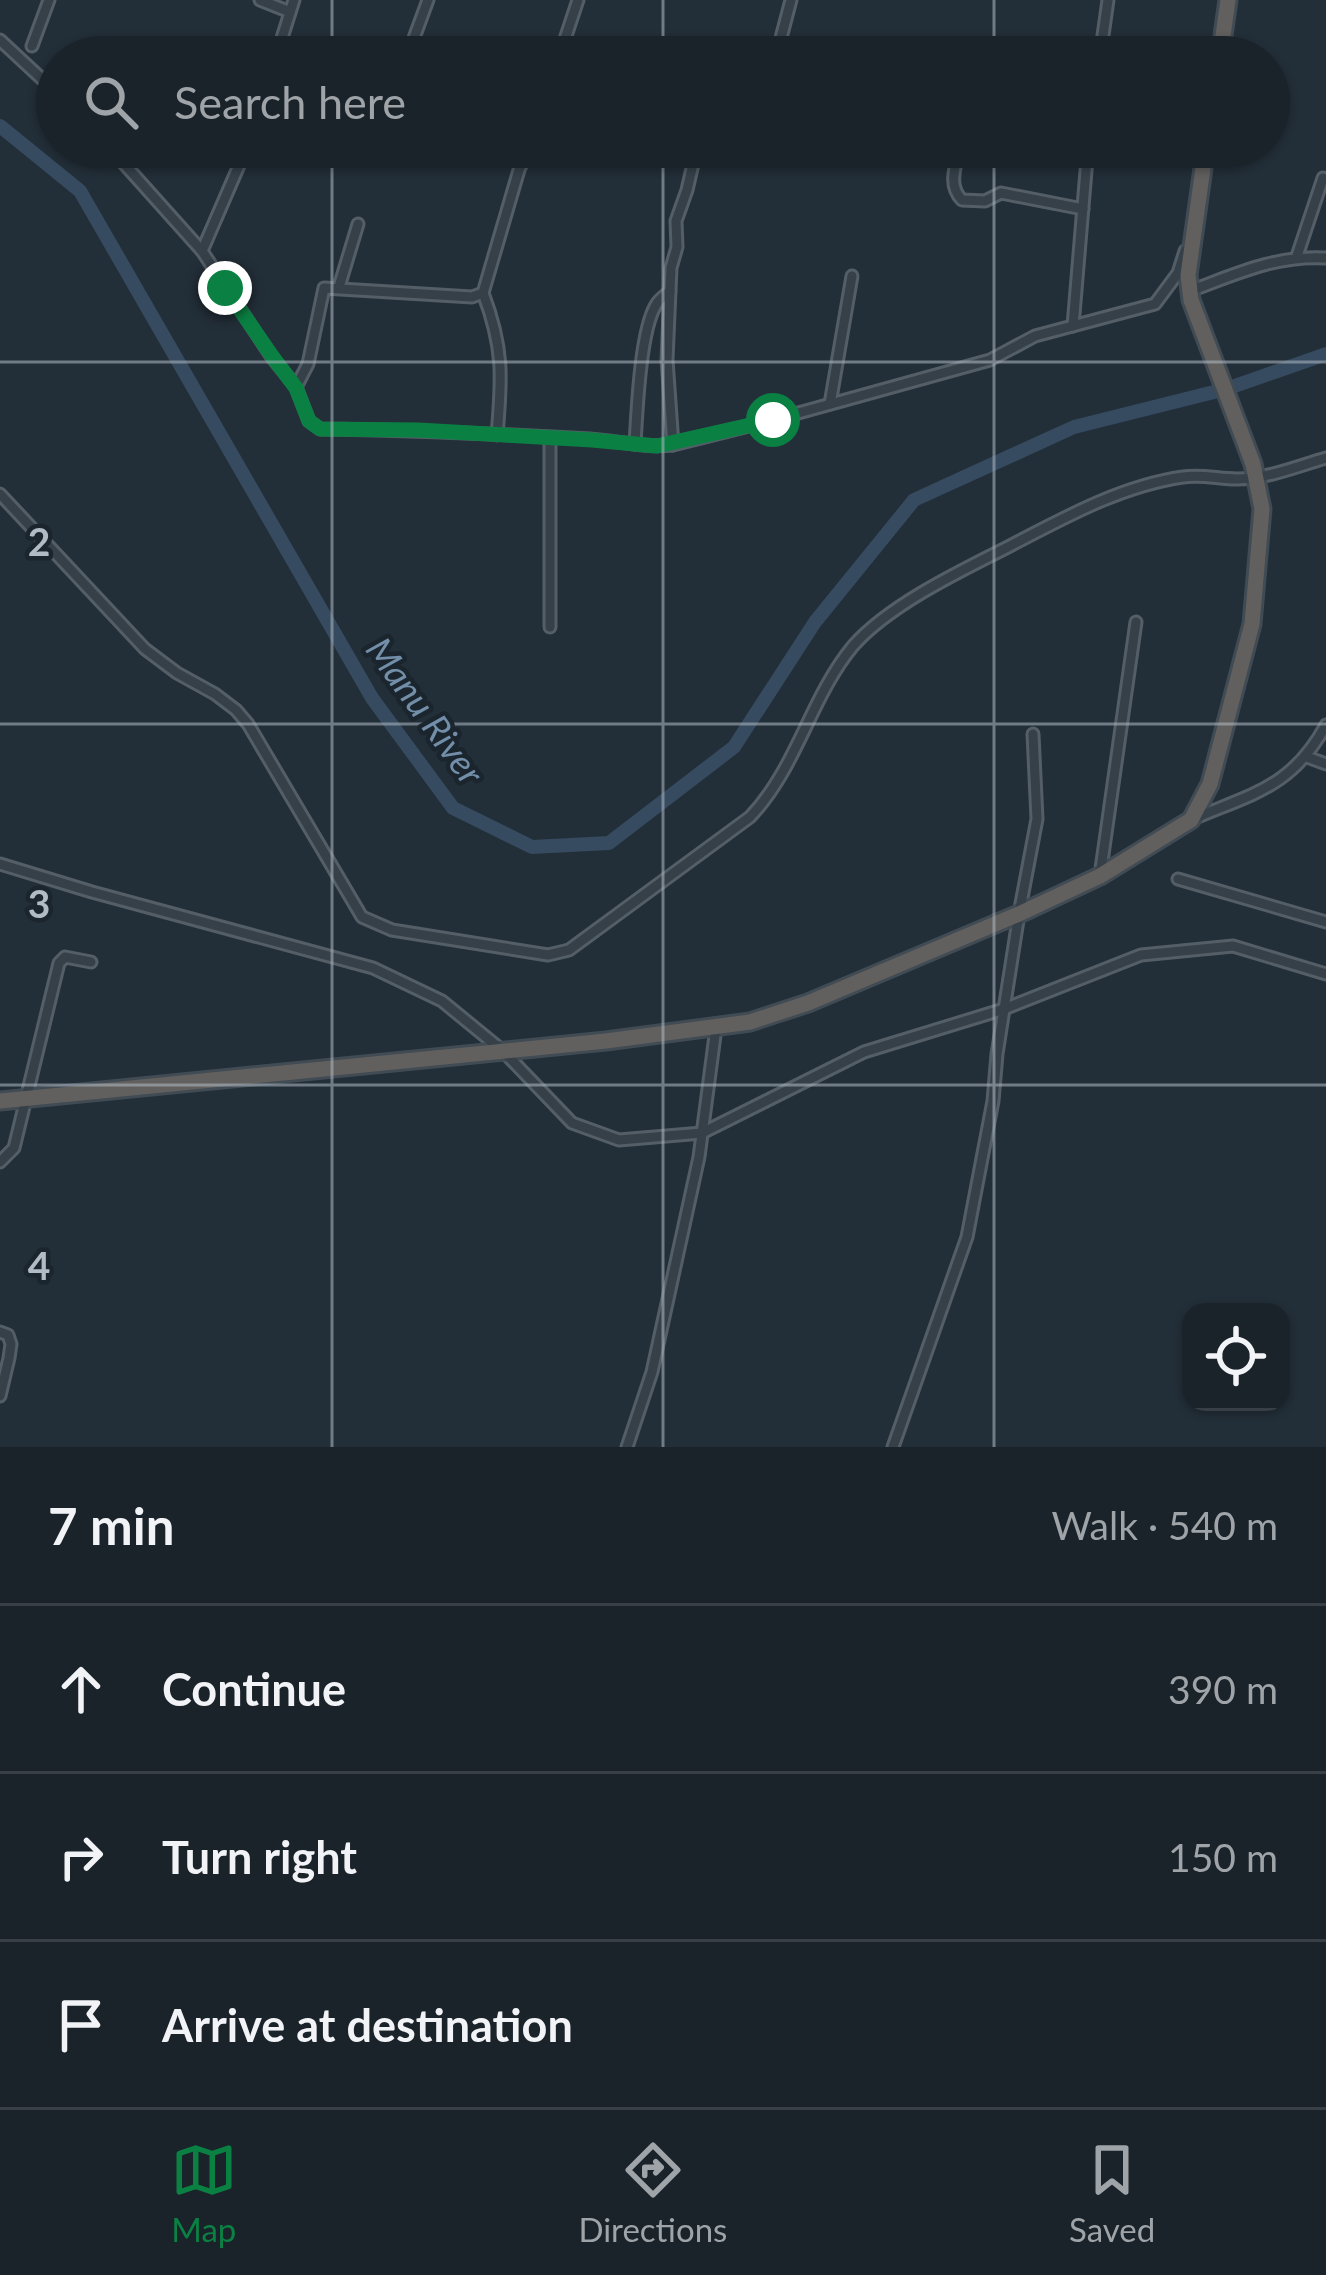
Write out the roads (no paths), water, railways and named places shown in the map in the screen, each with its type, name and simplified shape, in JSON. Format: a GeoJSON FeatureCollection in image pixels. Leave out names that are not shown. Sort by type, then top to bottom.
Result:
{"type":"FeatureCollection","features":[{"type":"Feature","properties":{"kind":"highway"},"geometry":{"type":"LineString","coordinates":[[1223,36],[1228,0]]}},
{"type":"Feature","properties":{"kind":"highway"},"geometry":{"type":"LineString","coordinates":[[0,1101],[750,1022],[808,1003],[1019,914],[1100,876],[1191,820],[1210,784],[1252,624],[1262,509],[1255,471],[1191,296],[1188,275],[1203,168]]}},
{"type":"Feature","properties":{"kind":"street"},"geometry":{"type":"LineString","coordinates":[[32,46],[49,0]]}},
{"type":"Feature","properties":{"kind":"street"},"geometry":{"type":"LineString","coordinates":[[260,0],[290,12]]}},
{"type":"Feature","properties":{"kind":"street"},"geometry":{"type":"LineString","coordinates":[[283,36],[294,0]]}},
{"type":"Feature","properties":{"kind":"street"},"geometry":{"type":"LineString","coordinates":[[415,36],[428,0]]}},
{"type":"Feature","properties":{"kind":"street"},"geometry":{"type":"LineString","coordinates":[[566,36],[578,0]]}},
{"type":"Feature","properties":{"kind":"street"},"geometry":{"type":"LineString","coordinates":[[781,36],[790,0]]}},
{"type":"Feature","properties":{"kind":"street"},"geometry":{"type":"LineString","coordinates":[[1103,36],[1108,0]]}},
{"type":"Feature","properties":{"kind":"street"},"geometry":{"type":"LineString","coordinates":[[0,40],[36,73]]}},
{"type":"Feature","properties":{"kind":"street"},"geometry":{"type":"LineString","coordinates":[[128,168],[202,251],[296,388],[309,421],[320,429],[634,444],[673,445],[830,404],[990,359],[1035,336],[1155,304],[1178,273],[1196,217]]}},
{"type":"Feature","properties":{"kind":"street"},"geometry":{"type":"LineString","coordinates":[[202,251],[239,168]]}},
{"type":"Feature","properties":{"kind":"street"},"geometry":{"type":"LineString","coordinates":[[497,435],[500,344],[483,293],[520,168]]}},
{"type":"Feature","properties":{"kind":"street"},"geometry":{"type":"LineString","coordinates":[[673,445],[667,360],[671,268],[677,247],[676,221],[692,168]]}},
{"type":"Feature","properties":{"kind":"street"},"geometry":{"type":"LineString","coordinates":[[955,168],[954,189],[962,200],[985,201],[1001,193],[1083,209]]}},
{"type":"Feature","properties":{"kind":"street"},"geometry":{"type":"LineString","coordinates":[[1073,326],[1086,168]]}},
{"type":"Feature","properties":{"kind":"street"},"geometry":{"type":"LineString","coordinates":[[1297,256],[1323,178]]}},
{"type":"Feature","properties":{"kind":"street"},"geometry":{"type":"LineString","coordinates":[[339,287],[358,224]]}},
{"type":"Feature","properties":{"kind":"street"},"geometry":{"type":"LineString","coordinates":[[1191,296],[1264,264],[1297,256],[1326,258]]}},
{"type":"Feature","properties":{"kind":"street"},"geometry":{"type":"LineString","coordinates":[[830,404],[852,276]]}},
{"type":"Feature","properties":{"kind":"street"},"geometry":{"type":"LineString","coordinates":[[296,388],[308,364],[324,288],[472,297],[483,293]]}},
{"type":"Feature","properties":{"kind":"street"},"geometry":{"type":"LineString","coordinates":[[634,444],[647,333],[656,305],[670,291]]}},
{"type":"Feature","properties":{"kind":"street"},"geometry":{"type":"LineString","coordinates":[[550,438],[550,627]]}},
{"type":"Feature","properties":{"kind":"street"},"geometry":{"type":"LineString","coordinates":[[0,494],[145,649],[215,694],[248,724],[362,917],[392,930],[548,955],[569,950],[750,818],[770,797],[830,678],[855,643],[904,604],[1079,511],[1138,487],[1188,476],[1240,479],[1255,471],[1326,458]]}},
{"type":"Feature","properties":{"kind":"street"},"geometry":{"type":"LineString","coordinates":[[1100,876],[1136,622]]}},
{"type":"Feature","properties":{"kind":"street"},"geometry":{"type":"LineString","coordinates":[[1191,820],[1279,782],[1307,757],[1326,725]]}},
{"type":"Feature","properties":{"kind":"street"},"geometry":{"type":"LineString","coordinates":[[893,1447],[967,1237],[1037,819],[1033,734]]}},
{"type":"Feature","properties":{"kind":"street"},"geometry":{"type":"LineString","coordinates":[[1307,757],[1326,764]]}},
{"type":"Feature","properties":{"kind":"street"},"geometry":{"type":"LineString","coordinates":[[0,864],[373,968],[442,1001],[503,1051],[572,1123],[619,1140],[702,1133],[864,1052],[1004,1009],[1141,955],[1233,946],[1326,974]]}},
{"type":"Feature","properties":{"kind":"street"},"geometry":{"type":"LineString","coordinates":[[1178,878],[1326,922]]}},
{"type":"Feature","properties":{"kind":"street"},"geometry":{"type":"LineString","coordinates":[[0,1162],[14,1148],[58,963],[65,957],[91,962]]}},
{"type":"Feature","properties":{"kind":"street"},"geometry":{"type":"LineString","coordinates":[[627,1447],[652,1372],[702,1133],[716,1028]]}},
{"type":"Feature","properties":{"kind":"street"},"geometry":{"type":"LineString","coordinates":[[0,1332],[8,1335],[11,1344],[0,1396]]}},
{"type":"Feature","properties":{"kind":"waterway","name":"Manu River"},"geometry":{"type":"LineString","coordinates":[[0,126],[36,155]]}},
{"type":"Feature","properties":{"kind":"waterway","name":"Manu River"},"geometry":{"type":"LineString","coordinates":[[52,168],[80,191],[372,698],[453,808],[532,847],[609,843],[734,747],[815,622],[914,500],[1074,427],[1226,389],[1326,354]]}}]}
